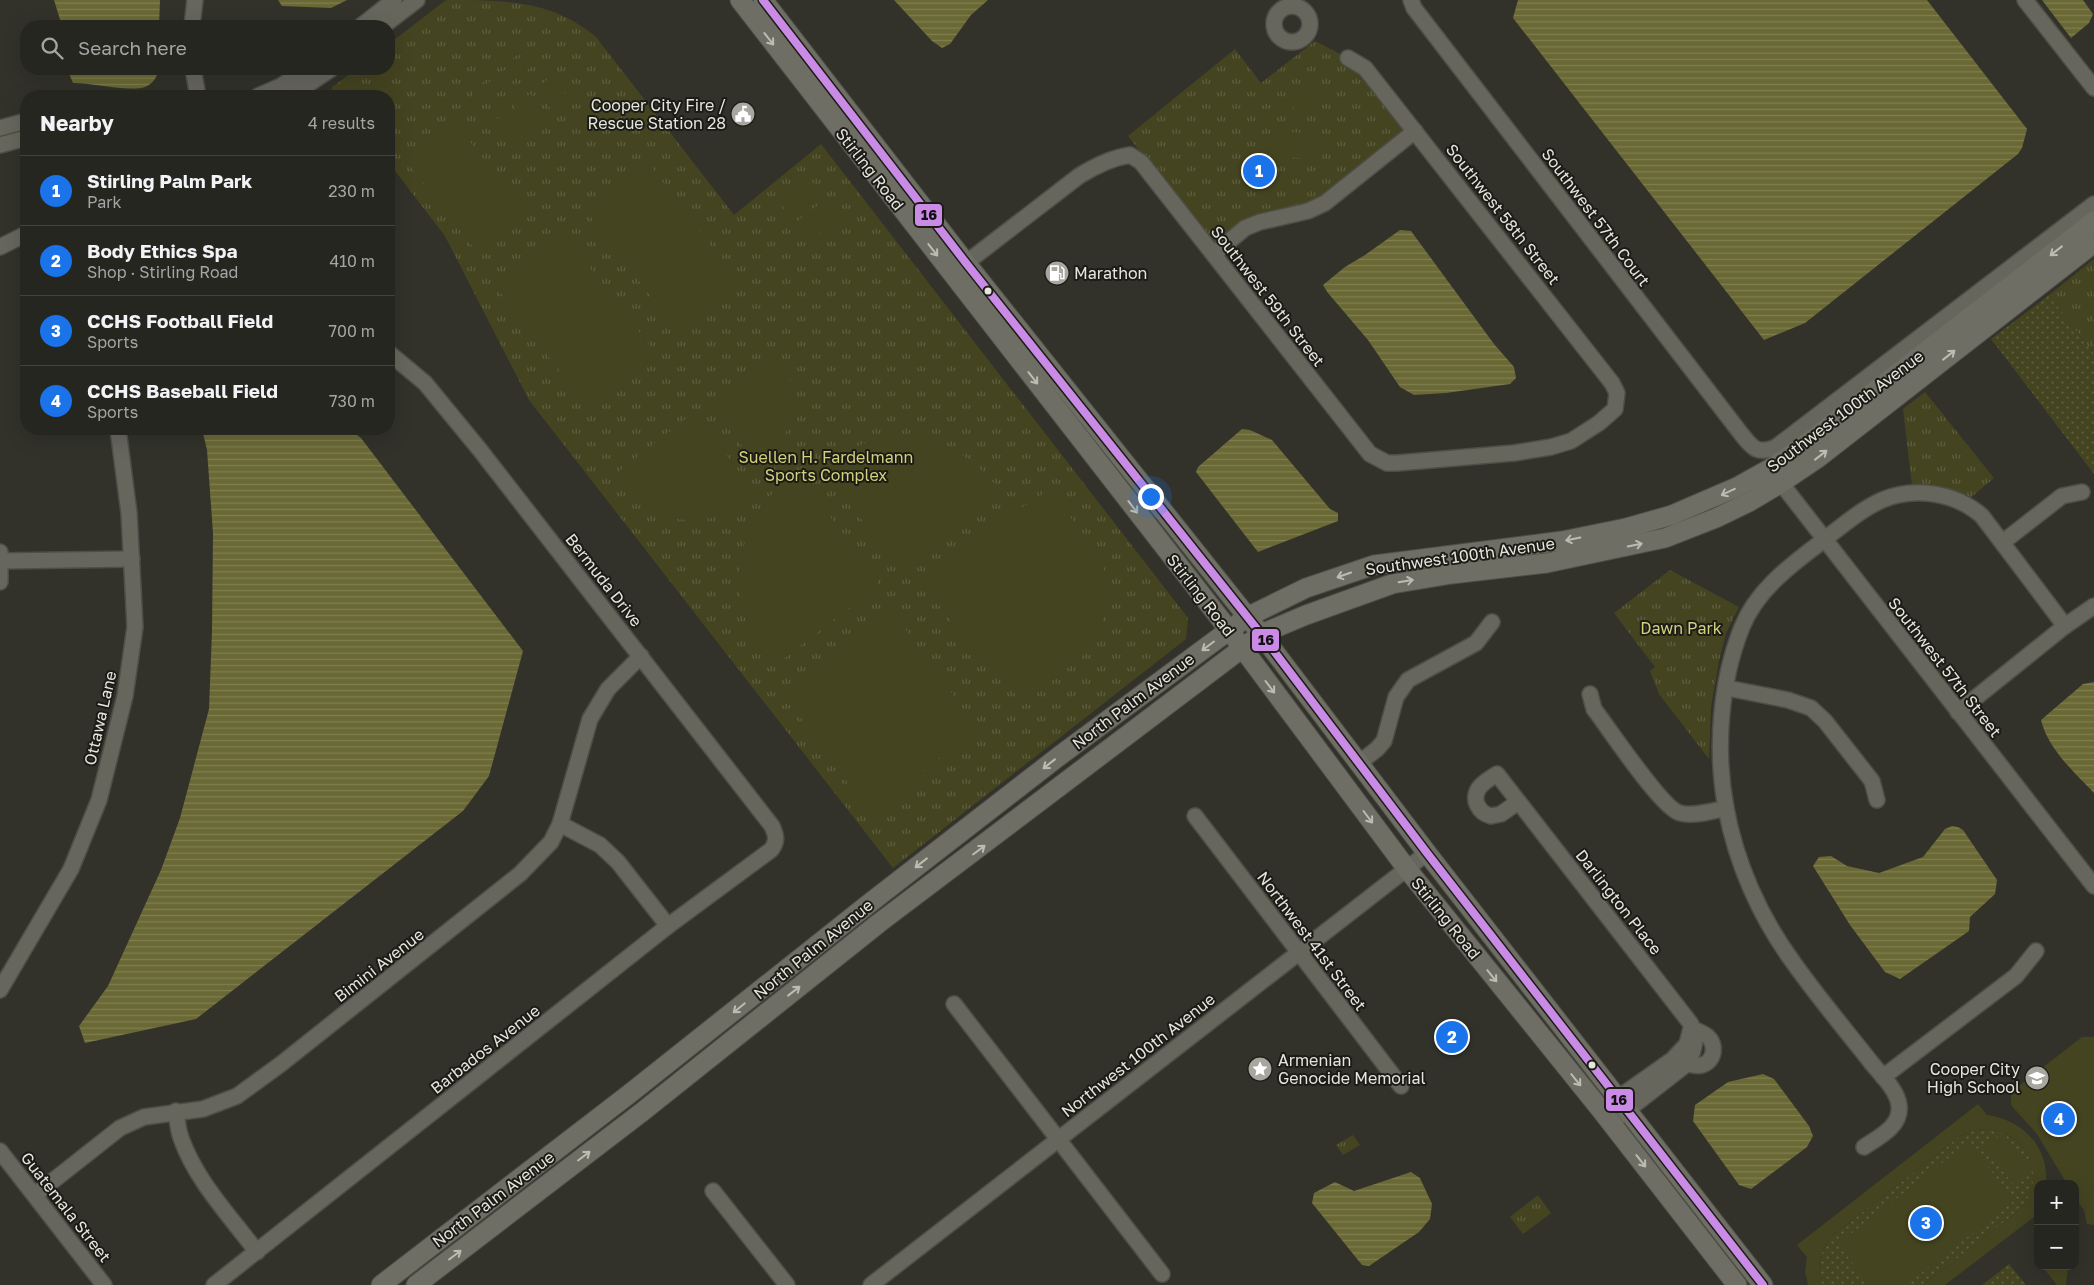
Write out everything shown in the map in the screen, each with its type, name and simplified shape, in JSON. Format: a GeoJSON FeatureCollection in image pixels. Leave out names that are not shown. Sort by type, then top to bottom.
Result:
{"type":"FeatureCollection","features":[{"type":"Feature","properties":{"kind":"main road","name":"Stirling Road"},"geometry":{"type":"LineString","coordinates":[[740,0],[1229,630],[1407,869],[1606,1116],[1737,1285]]}},
{"type":"Feature","properties":{"kind":"main road","name":"Stirling Road"},"geometry":{"type":"LineString","coordinates":[[763,0],[966,262],[1248,617],[1427,853],[1762,1285]]}},
{"type":"Feature","properties":{"kind":"main road","name":"Southwest 100th Avenue"},"geometry":{"type":"LineString","coordinates":[[1261,634],[1306,615],[1392,584],[1452,574],[1547,563],[1665,538],[1716,518],[1776,476],[1847,413],[2094,221]]}},
{"type":"Feature","properties":{"kind":"main road","name":"Southwest 100th Avenue"},"geometry":{"type":"LineString","coordinates":[[1248,617],[1306,588],[1374,565],[1562,541],[1626,528],[1672,515],[1737,487],[1776,476],[1818,458],[2094,243]]}},
{"type":"Feature","properties":{"kind":"main road","name":"North Palm Avenue"},"geometry":{"type":"LineString","coordinates":[[381,1285],[715,1027],[1019,787],[1248,617]]}},
{"type":"Feature","properties":{"kind":"main road","name":"North Palm Avenue"},"geometry":{"type":"LineString","coordinates":[[416,1285],[642,1112],[879,923],[1261,634]]}},
{"type":"Feature","properties":{"kind":"main road"},"geometry":{"type":"LineString","coordinates":[[715,1027],[728,1043]]}},
{"type":"Feature","properties":{"kind":"main road"},"geometry":{"type":"LineString","coordinates":[[1720,1264],[1736,1251]]}},
{"type":"Feature","properties":{"kind":"street"},"geometry":{"type":"LineString","coordinates":[[193,20],[195,0]]}},
{"type":"Feature","properties":{"kind":"street"},"geometry":{"type":"LineString","coordinates":[[369,20],[394,0]]}},
{"type":"Feature","properties":{"kind":"street"},"geometry":{"type":"LineString","coordinates":[[391,20],[417,0]]}},
{"type":"Feature","properties":{"kind":"street","name":"Southwest 57th Court"},"geometry":{"type":"LineString","coordinates":[[1411,0],[1414,8],[1733,423],[1751,446],[1758,450]]}},
{"type":"Feature","properties":{"kind":"street"},"geometry":{"type":"LineString","coordinates":[[2025,0],[2094,88]]}},
{"type":"Feature","properties":{"kind":"street","name":"Southwest 58th Street"},"geometry":{"type":"LineString","coordinates":[[1348,58],[1366,68],[1612,383],[1617,393],[1615,409],[1600,423],[1571,441],[1552,447],[1514,453],[1397,463],[1378,459]]}},
{"type":"Feature","properties":{"kind":"street"},"geometry":{"type":"LineString","coordinates":[[194,75],[197,90]]}},
{"type":"Feature","properties":{"kind":"street"},"geometry":{"type":"LineString","coordinates":[[272,90],[297,75]]}},
{"type":"Feature","properties":{"kind":"street"},"geometry":{"type":"LineString","coordinates":[[300,90],[322,75]]}},
{"type":"Feature","properties":{"kind":"street"},"geometry":{"type":"LineString","coordinates":[[0,128],[20,123]]}},
{"type":"Feature","properties":{"kind":"street"},"geometry":{"type":"LineString","coordinates":[[1214,254],[1245,228],[1260,222],[1308,211],[1325,203],[1415,131]]}},
{"type":"Feature","properties":{"kind":"street"},"geometry":{"type":"LineString","coordinates":[[0,145],[20,140]]}},
{"type":"Feature","properties":{"kind":"street","name":"Southwest 59th Street"},"geometry":{"type":"LineString","coordinates":[[966,262],[1079,176],[1095,166],[1118,157],[1130,155],[1141,162],[1361,444],[1370,454],[1378,459]]}},
{"type":"Feature","properties":{"kind":"street","name":"Southwest 100th Avenue"},"geometry":{"type":"LineString","coordinates":[[1758,450],[1766,452],[1776,447],[2094,204]]}},
{"type":"Feature","properties":{"kind":"street"},"geometry":{"type":"LineString","coordinates":[[0,247],[20,237]]}},
{"type":"Feature","properties":{"kind":"street","name":"Bermuda Drive"},"geometry":{"type":"LineString","coordinates":[[395,358],[425,384],[480,450],[772,826],[776,834],[776,840]]}},
{"type":"Feature","properties":{"kind":"street","name":"Ottawa Lane"},"geometry":{"type":"LineString","coordinates":[[0,990],[71,870],[99,800],[126,688],[135,627],[129,513],[119,435]]}},
{"type":"Feature","properties":{"kind":"street","name":"Southwest 57th Street"},"geometry":{"type":"LineString","coordinates":[[1776,476],[2094,886]]}},
{"type":"Feature","properties":{"kind":"street"},"geometry":{"type":"LineString","coordinates":[[2003,542],[2062,496],[2082,492]]}},
{"type":"Feature","properties":{"kind":"street"},"geometry":{"type":"LineString","coordinates":[[1864,1147],[1891,1127],[1898,1117],[1898,1099],[1793,963],[1777,939],[1743,870],[1726,808],[1721,741],[1731,663],[1742,627],[1752,608],[1782,572],[1824,539],[1860,513],[1884,499],[1921,493],[1942,495],[1962,502],[1976,510],[1990,524],[2065,626]]}},
{"type":"Feature","properties":{"kind":"street"},"geometry":{"type":"LineString","coordinates":[[0,582],[0,558],[132,559]]}},
{"type":"Feature","properties":{"kind":"street"},"geometry":{"type":"LineString","coordinates":[[1958,712],[2065,626],[2094,606]]}},
{"type":"Feature","properties":{"kind":"street"},"geometry":{"type":"LineString","coordinates":[[1359,763],[1384,741],[1396,697],[1408,680],[1476,643],[1492,622]]}},
{"type":"Feature","properties":{"kind":"street","name":"Bimini Avenue"},"geometry":{"type":"LineString","coordinates":[[35,1195],[120,1128],[144,1116],[203,1109],[237,1096],[281,1064],[520,874],[551,842],[560,824],[590,720],[608,689],[641,656]]}},
{"type":"Feature","properties":{"kind":"street"},"geometry":{"type":"LineString","coordinates":[[1727,688],[1788,700],[1811,708],[1825,720],[1872,781],[1877,800]]}},
{"type":"Feature","properties":{"kind":"street"},"geometry":{"type":"LineString","coordinates":[[1590,694],[1594,709],[1663,802],[1679,814],[1726,808]]}},
{"type":"Feature","properties":{"kind":"street","name":"Darlington Place"},"geometry":{"type":"LineString","coordinates":[[1518,802],[1692,1026]]}},
{"type":"Feature","properties":{"kind":"street","name":"Northwest 41st Street"},"geometry":{"type":"LineString","coordinates":[[1195,816],[1401,1086]]}},
{"type":"Feature","properties":{"kind":"street"},"geometry":{"type":"LineString","coordinates":[[560,824],[600,845],[618,862],[668,926]]}},
{"type":"Feature","properties":{"kind":"street","name":"Barbados Avenue"},"geometry":{"type":"LineString","coordinates":[[214,1285],[668,926],[771,850],[776,840]]}},
{"type":"Feature","properties":{"kind":"street","name":"Northwest 100th Avenue"},"geometry":{"type":"LineString","coordinates":[[871,1285],[1427,853]]}},
{"type":"Feature","properties":{"kind":"street"},"geometry":{"type":"LineString","coordinates":[[1883,1078],[2016,976],[2036,951]]}},
{"type":"Feature","properties":{"kind":"street"},"geometry":{"type":"LineString","coordinates":[[954,1004],[1162,1274]]}},
{"type":"Feature","properties":{"kind":"street"},"geometry":{"type":"LineString","coordinates":[[1622,1105],[1649,1076],[1673,1059],[1686,1044],[1692,1026]]}},
{"type":"Feature","properties":{"kind":"street"},"geometry":{"type":"LineString","coordinates":[[1606,1116],[1666,1081],[1688,1063],[1696,1043],[1692,1026]]}},
{"type":"Feature","properties":{"kind":"street"},"geometry":{"type":"LineString","coordinates":[[1673,1059],[1688,1063]]}},
{"type":"Feature","properties":{"kind":"street"},"geometry":{"type":"LineString","coordinates":[[1649,1076],[1666,1081]]}},
{"type":"Feature","properties":{"kind":"street"},"geometry":{"type":"LineString","coordinates":[[176,1112],[181,1137],[191,1160],[204,1181],[258,1252]]}},
{"type":"Feature","properties":{"kind":"street","name":"Guatemala Street"},"geometry":{"type":"LineString","coordinates":[[0,1151],[104,1285]]}},
{"type":"Feature","properties":{"kind":"street"},"geometry":{"type":"LineString","coordinates":[[713,1191],[787,1285]]}},
{"type":"Feature","properties":{"kind":"green space","name":"Suellen H. Fardelmann Sports Complex"},"geometry":{"type":"Polygon","coordinates":[[[446,0],[508,2],[545,9],[562,16],[596,37],[734,215],[821,144],[1188,618],[1186,639],[893,868],[529,400],[445,236],[395,171],[395,90],[332,90],[331,88],[349,75],[395,75],[395,39],[446,0]]]}},
{"type":"Feature","properties":{"kind":"green space"},"geometry":{"type":"Polygon","coordinates":[[[512,41],[521,52],[499,69],[491,58],[512,41]]]}},
{"type":"Feature","properties":{"kind":"green space"},"geometry":{"type":"Polygon","coordinates":[[[1315,41],[1348,58],[1415,131],[1317,206],[1260,222],[1217,252],[1128,136],[1235,49],[1261,83],[1315,41]]]}},
{"type":"Feature","properties":{"kind":"green space"},"geometry":{"type":"Polygon","coordinates":[[[523,55],[532,66],[510,83],[502,72],[523,55]]]}},
{"type":"Feature","properties":{"kind":"green space"},"geometry":{"type":"Polygon","coordinates":[[[483,65],[491,76],[470,92],[461,82],[483,65]]]}},
{"type":"Feature","properties":{"kind":"green space"},"geometry":{"type":"Polygon","coordinates":[[[552,76],[558,84],[541,96],[536,89],[552,76]]]}},
{"type":"Feature","properties":{"kind":"green space"},"geometry":{"type":"Polygon","coordinates":[[[493,79],[502,89],[481,106],[472,95],[493,79]]]}},
{"type":"Feature","properties":{"kind":"green space"},"geometry":{"type":"Polygon","coordinates":[[[1313,79],[1328,96],[1302,118],[1288,101],[1313,79]]]}},
{"type":"Feature","properties":{"kind":"green space"},"geometry":{"type":"Polygon","coordinates":[[[562,89],[567,97],[551,109],[545,102],[562,89]]]}},
{"type":"Feature","properties":{"kind":"green space"},"geometry":{"type":"Polygon","coordinates":[[[530,94],[536,101],[520,114],[514,106],[530,94]]]}},
{"type":"Feature","properties":{"kind":"green space"},"geometry":{"type":"Polygon","coordinates":[[[540,106],[546,114],[530,126],[524,119],[540,106]]]}},
{"type":"Feature","properties":{"kind":"green space"},"geometry":{"type":"Polygon","coordinates":[[[508,111],[514,118],[498,131],[492,123],[508,111]]]}},
{"type":"Feature","properties":{"kind":"green space"},"geometry":{"type":"Polygon","coordinates":[[[518,123],[524,131],[508,144],[502,136],[518,123]]]}},
{"type":"Feature","properties":{"kind":"green space"},"geometry":{"type":"Polygon","coordinates":[[[457,125],[525,212],[476,251],[408,163],[457,125]]]}},
{"type":"Feature","properties":{"kind":"green space"},"geometry":{"type":"Polygon","coordinates":[[[1278,131],[1324,135],[1322,160],[1276,156],[1278,131]]]}},
{"type":"Feature","properties":{"kind":"green space"},"geometry":{"type":"Polygon","coordinates":[[[647,161],[739,283],[676,330],[584,208],[647,161]]]}},
{"type":"Feature","properties":{"kind":"green space"},"geometry":{"type":"Polygon","coordinates":[[[806,173],[820,192],[790,215],[775,197],[806,173]]]}},
{"type":"Feature","properties":{"kind":"green space"},"geometry":{"type":"Polygon","coordinates":[[[826,199],[840,217],[809,241],[795,223],[826,199]]]}},
{"type":"Feature","properties":{"kind":"green space"},"geometry":{"type":"Polygon","coordinates":[[[562,231],[656,354],[586,406],[493,283],[562,231]]]}},
{"type":"Feature","properties":{"kind":"green space"},"geometry":{"type":"Polygon","coordinates":[[[2094,259],[2094,354],[2049,295],[2094,259]]]}},
{"type":"Feature","properties":{"kind":"green space"},"geometry":{"type":"Polygon","coordinates":[[[2049,295],[2094,354],[2094,474],[1991,339],[2049,295]]]}},
{"type":"Feature","properties":{"kind":"green space"},"geometry":{"type":"Polygon","coordinates":[[[772,352],[783,367],[790,382],[794,397],[793,412],[789,426],[781,440],[757,466],[713,407],[714,397],[772,352]]]}},
{"type":"Feature","properties":{"kind":"green space"},"geometry":{"type":"Polygon","coordinates":[[[1925,392],[1994,478],[1969,499],[1944,488],[1912,486],[1903,409],[1925,392]]]}},
{"type":"Feature","properties":{"kind":"green space"},"geometry":{"type":"Polygon","coordinates":[[[688,417],[698,418],[757,495],[737,508],[718,516],[699,520],[681,519],[663,515],[646,506],[612,477],[688,417]]]}},
{"type":"Feature","properties":{"kind":"green space"},"geometry":{"type":"Polygon","coordinates":[[[902,436],[931,441],[956,452],[979,468],[999,489],[905,564],[896,563],[822,469],[839,455],[859,445],[880,439],[902,436]]]}},
{"type":"Feature","properties":{"kind":"green space"},"geometry":{"type":"Polygon","coordinates":[[[795,472],[878,578],[876,587],[773,667],[756,643],[745,617],[740,591],[740,565],[746,539],[757,515],[774,492],[795,472]]]}},
{"type":"Feature","properties":{"kind":"green space"},"geometry":{"type":"Polygon","coordinates":[[[1049,490],[1100,555],[1106,576],[1107,588],[1105,615],[1097,637],[1082,656],[1024,703],[960,633],[924,585],[925,577],[971,541],[1049,490]]]}},
{"type":"Feature","properties":{"kind":"green space","name":"Dawn Park"},"geometry":{"type":"Polygon","coordinates":[[[1670,570],[1739,607],[1726,633],[1719,661],[1711,707],[1709,759],[1659,694],[1650,671],[1655,667],[1614,613],[1670,570]]]}},
{"type":"Feature","properties":{"kind":"green space"},"geometry":{"type":"Polygon","coordinates":[[[884,610],[891,611],[903,626],[980,735],[935,760],[878,813],[869,812],[842,775],[830,754],[783,696],[837,645],[884,610]]]}},
{"type":"Feature","properties":{"kind":"green space"},"geometry":{"type":"Polygon","coordinates":[[[2082,1037],[2094,1037],[2094,1225],[2087,1224],[2084,1210],[2079,1203],[2079,1180],[2065,1180],[2037,1134],[2011,1105],[2011,1092],[2082,1037]]]}},
{"type":"Feature","properties":{"kind":"green space"},"geometry":{"type":"Polygon","coordinates":[[[1978,1104],[1987,1115],[2000,1118],[2022,1129],[2038,1147],[2043,1158],[2046,1180],[2034,1180],[2034,1217],[1945,1285],[1923,1285],[2017,1212],[2029,1196],[2033,1179],[2031,1162],[2023,1148],[2011,1137],[1996,1130],[1978,1130],[1959,1137],[1833,1235],[1825,1246],[1820,1258],[1819,1271],[1822,1285],[1808,1285],[1805,1272],[1807,1257],[1797,1245],[1978,1104]]]}},
{"type":"Feature","properties":{"kind":"green space"},"geometry":{"type":"Polygon","coordinates":[[[1990,1129],[2005,1134],[2016,1141],[2025,1151],[2031,1162],[2034,1174],[2032,1187],[2027,1200],[2017,1212],[1923,1285],[1822,1285],[1819,1271],[1820,1258],[1825,1246],[1833,1235],[1959,1137],[1974,1130],[1990,1129]]]}},
{"type":"Feature","properties":{"kind":"green space"},"geometry":{"type":"Polygon","coordinates":[[[2003,1133],[2031,1170],[2013,1184],[1984,1147],[2003,1133]]]}},
{"type":"Feature","properties":{"kind":"green space"},"geometry":{"type":"Polygon","coordinates":[[[1353,1135],[1360,1145],[1343,1155],[1336,1145],[1353,1135]]]}},
{"type":"Feature","properties":{"kind":"green space"},"geometry":{"type":"Polygon","coordinates":[[[1969,1142],[2014,1201],[1906,1285],[1869,1285],[1838,1244],[1969,1142]]]}},
{"type":"Feature","properties":{"kind":"green space"},"geometry":{"type":"Polygon","coordinates":[[[1538,1195],[1551,1213],[1523,1234],[1510,1217],[1538,1195]]]}},
{"type":"Feature","properties":{"kind":"green space"},"geometry":{"type":"Polygon","coordinates":[[[2009,1264],[2026,1285],[1982,1285],[2009,1264]]]}},
{"type":"Feature","properties":{"kind":"green space"},"geometry":{"type":"Polygon","coordinates":[[[2045,1270],[2068,1270],[2066,1285],[2057,1285],[2045,1270]]]}},
{"type":"Feature","properties":{"kind":"shaded area"},"geometry":{"type":"Polygon","coordinates":[[[54,0],[160,0],[159,20],[60,20],[54,0]]]}},
{"type":"Feature","properties":{"kind":"shaded area"},"geometry":{"type":"Polygon","coordinates":[[[278,0],[347,0],[331,8],[282,6],[278,0]]]}},
{"type":"Feature","properties":{"kind":"shaded area"},"geometry":{"type":"Polygon","coordinates":[[[894,0],[988,0],[971,15],[950,44],[942,48],[932,41],[894,0]]]}},
{"type":"Feature","properties":{"kind":"shaded area"},"geometry":{"type":"Polygon","coordinates":[[[1518,0],[1927,0],[2027,129],[2022,148],[2018,154],[1805,323],[1764,340],[1513,18],[1518,0]]]}},
{"type":"Feature","properties":{"kind":"shaded area"},"geometry":{"type":"Polygon","coordinates":[[[2042,0],[2083,0],[2093,14],[2089,23],[2071,38],[2042,0]]]}},
{"type":"Feature","properties":{"kind":"shaded area"},"geometry":{"type":"Polygon","coordinates":[[[70,75],[157,75],[148,86],[138,88],[73,83],[70,75]]]}},
{"type":"Feature","properties":{"kind":"shaded area"},"geometry":{"type":"Polygon","coordinates":[[[1400,230],[1411,231],[1494,344],[1514,367],[1516,378],[1510,384],[1446,393],[1414,395],[1400,387],[1368,340],[1328,293],[1323,285],[1345,267],[1400,230]]]}},
{"type":"Feature","properties":{"kind":"shaded area"},"geometry":{"type":"Polygon","coordinates":[[[1242,429],[1250,430],[1272,440],[1330,509],[1338,513],[1338,521],[1258,552],[1196,472],[1198,467],[1242,429]]]}},
{"type":"Feature","properties":{"kind":"shaded area"},"geometry":{"type":"Polygon","coordinates":[[[203,435],[357,435],[523,651],[489,776],[463,811],[196,1019],[85,1043],[79,1026],[108,986],[161,870],[180,818],[209,709],[213,533],[207,450],[203,435]]]}},
{"type":"Feature","properties":{"kind":"shaded area"},"geometry":{"type":"Polygon","coordinates":[[[2094,682],[2094,793],[2070,768],[2049,741],[2041,720],[2083,684],[2094,682]]]}},
{"type":"Feature","properties":{"kind":"shaded area"},"geometry":{"type":"Polygon","coordinates":[[[1952,826],[1963,830],[1997,880],[1995,894],[1970,917],[1969,931],[1900,979],[1885,972],[1850,925],[1813,866],[1819,857],[1831,856],[1847,866],[1879,873],[1923,857],[1945,829],[1952,826]]]}},
{"type":"Feature","properties":{"kind":"shaded area"},"geometry":{"type":"Polygon","coordinates":[[[1763,1074],[1774,1079],[1809,1126],[1813,1136],[1807,1147],[1751,1189],[1739,1185],[1693,1121],[1695,1105],[1728,1082],[1763,1074]]]}},
{"type":"Feature","properties":{"kind":"shaded area"},"geometry":{"type":"Polygon","coordinates":[[[1411,1172],[1420,1178],[1432,1204],[1430,1219],[1419,1232],[1369,1266],[1362,1265],[1312,1203],[1314,1193],[1335,1182],[1354,1191],[1411,1172]]]}},
{"type":"Feature","properties":{"kind":"transit line","name":"16"},"geometry":{"type":"LineString","coordinates":[[763,0],[966,263],[1261,634],[1427,853],[1763,1285]]}},
{"type":"Feature","properties":{"kind":"place","name":"Cooper City Fire / Rescue Station 28"},"geometry":{"type":"Point","coordinates":[743,114]}},
{"type":"Feature","properties":{"kind":"place","name":"Stirling Palm Park"},"geometry":{"type":"Point","coordinates":[1259,171]}},
{"type":"Feature","properties":{"kind":"place","name":"Marathon"},"geometry":{"type":"Point","coordinates":[1057,273]}},
{"type":"Feature","properties":{"kind":"place","name":"Body Ethics Spa"},"geometry":{"type":"Point","coordinates":[1452,1037]}},
{"type":"Feature","properties":{"kind":"place","name":"Armenian Genocide Memorial"},"geometry":{"type":"Point","coordinates":[1260,1069]}},
{"type":"Feature","properties":{"kind":"place","name":"Cooper City High School"},"geometry":{"type":"Point","coordinates":[2037,1078]}},
{"type":"Feature","properties":{"kind":"place","name":"CCHS Baseball Field"},"geometry":{"type":"Point","coordinates":[2059,1119]}},
{"type":"Feature","properties":{"kind":"place","name":"CCHS Football Field"},"geometry":{"type":"Point","coordinates":[1926,1223]}}]}
